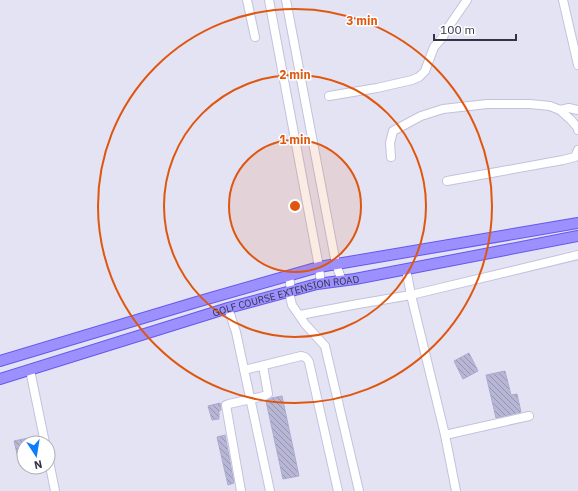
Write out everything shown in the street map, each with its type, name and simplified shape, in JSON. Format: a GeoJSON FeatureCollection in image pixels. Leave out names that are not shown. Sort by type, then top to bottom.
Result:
{"type":"FeatureCollection","features":[{"type":"Feature","properties":{"kind":"main road"},"geometry":{"type":"LineString","coordinates":[[0,361],[318,267],[578,223]]}},
{"type":"Feature","properties":{"kind":"main road","name":"GOLF COURSE EXTENSION ROAD"},"geometry":{"type":"LineString","coordinates":[[0,379],[228,308],[290,291],[578,236]]}},
{"type":"Feature","properties":{"kind":"street"},"geometry":{"type":"LineString","coordinates":[[247,0],[255,37]]}},
{"type":"Feature","properties":{"kind":"street"},"geometry":{"type":"LineString","coordinates":[[269,0],[321,284]]}},
{"type":"Feature","properties":{"kind":"street"},"geometry":{"type":"LineString","coordinates":[[286,0],[336,264],[342,281]]}},
{"type":"Feature","properties":{"kind":"street"},"geometry":{"type":"LineString","coordinates":[[329,96],[378,88],[419,77],[425,71],[434,47],[443,37],[467,0]]}},
{"type":"Feature","properties":{"kind":"street"},"geometry":{"type":"LineString","coordinates":[[563,0],[578,65]]}},
{"type":"Feature","properties":{"kind":"street"},"geometry":{"type":"LineString","coordinates":[[391,157],[390,144],[393,131],[421,116],[443,109],[488,104],[530,104],[550,106],[560,110],[574,121],[578,130]]}},
{"type":"Feature","properties":{"kind":"street"},"geometry":{"type":"LineString","coordinates":[[560,110],[568,108],[578,110]]}},
{"type":"Feature","properties":{"kind":"street"},"geometry":{"type":"LineString","coordinates":[[447,181],[563,160],[575,157],[578,150]]}},
{"type":"Feature","properties":{"kind":"street"},"geometry":{"type":"LineString","coordinates":[[300,315],[411,295],[578,255]]}},
{"type":"Feature","properties":{"kind":"street"},"geometry":{"type":"LineString","coordinates":[[406,269],[445,435],[456,491]]}},
{"type":"Feature","properties":{"kind":"street"},"geometry":{"type":"LineString","coordinates":[[289,275],[292,305],[305,324],[325,346],[359,491]]}},
{"type":"Feature","properties":{"kind":"street"},"geometry":{"type":"LineString","coordinates":[[228,308],[236,332],[270,491]]}},
{"type":"Feature","properties":{"kind":"street"},"geometry":{"type":"LineString","coordinates":[[244,370],[302,356],[308,358],[338,491]]}},
{"type":"Feature","properties":{"kind":"street"},"geometry":{"type":"LineString","coordinates":[[241,491],[226,405],[268,394],[264,366]]}},
{"type":"Feature","properties":{"kind":"street"},"geometry":{"type":"LineString","coordinates":[[30,370],[43,435]]}},
{"type":"Feature","properties":{"kind":"street"},"geometry":{"type":"LineString","coordinates":[[445,435],[529,416]]}},
{"type":"Feature","properties":{"kind":"street"},"geometry":{"type":"LineString","coordinates":[[52,475],[56,491]]}},
{"type":"Feature","properties":{"kind":"building"},"geometry":{"type":"Polygon","coordinates":[[[469,353],[478,371],[463,379],[454,361],[469,353]]]}},
{"type":"Feature","properties":{"kind":"building"},"geometry":{"type":"Polygon","coordinates":[[[505,371],[511,395],[517,394],[521,412],[496,418],[486,375],[505,371]]]}},
{"type":"Feature","properties":{"kind":"building"},"geometry":{"type":"Polygon","coordinates":[[[282,396],[299,476],[283,479],[266,401],[282,396]]]}},
{"type":"Feature","properties":{"kind":"building"},"geometry":{"type":"Polygon","coordinates":[[[220,403],[221,410],[219,411],[219,419],[212,420],[208,406],[220,403]]]}},
{"type":"Feature","properties":{"kind":"building"},"geometry":{"type":"Polygon","coordinates":[[[225,435],[234,483],[228,485],[217,437],[225,435]]]}}]}
